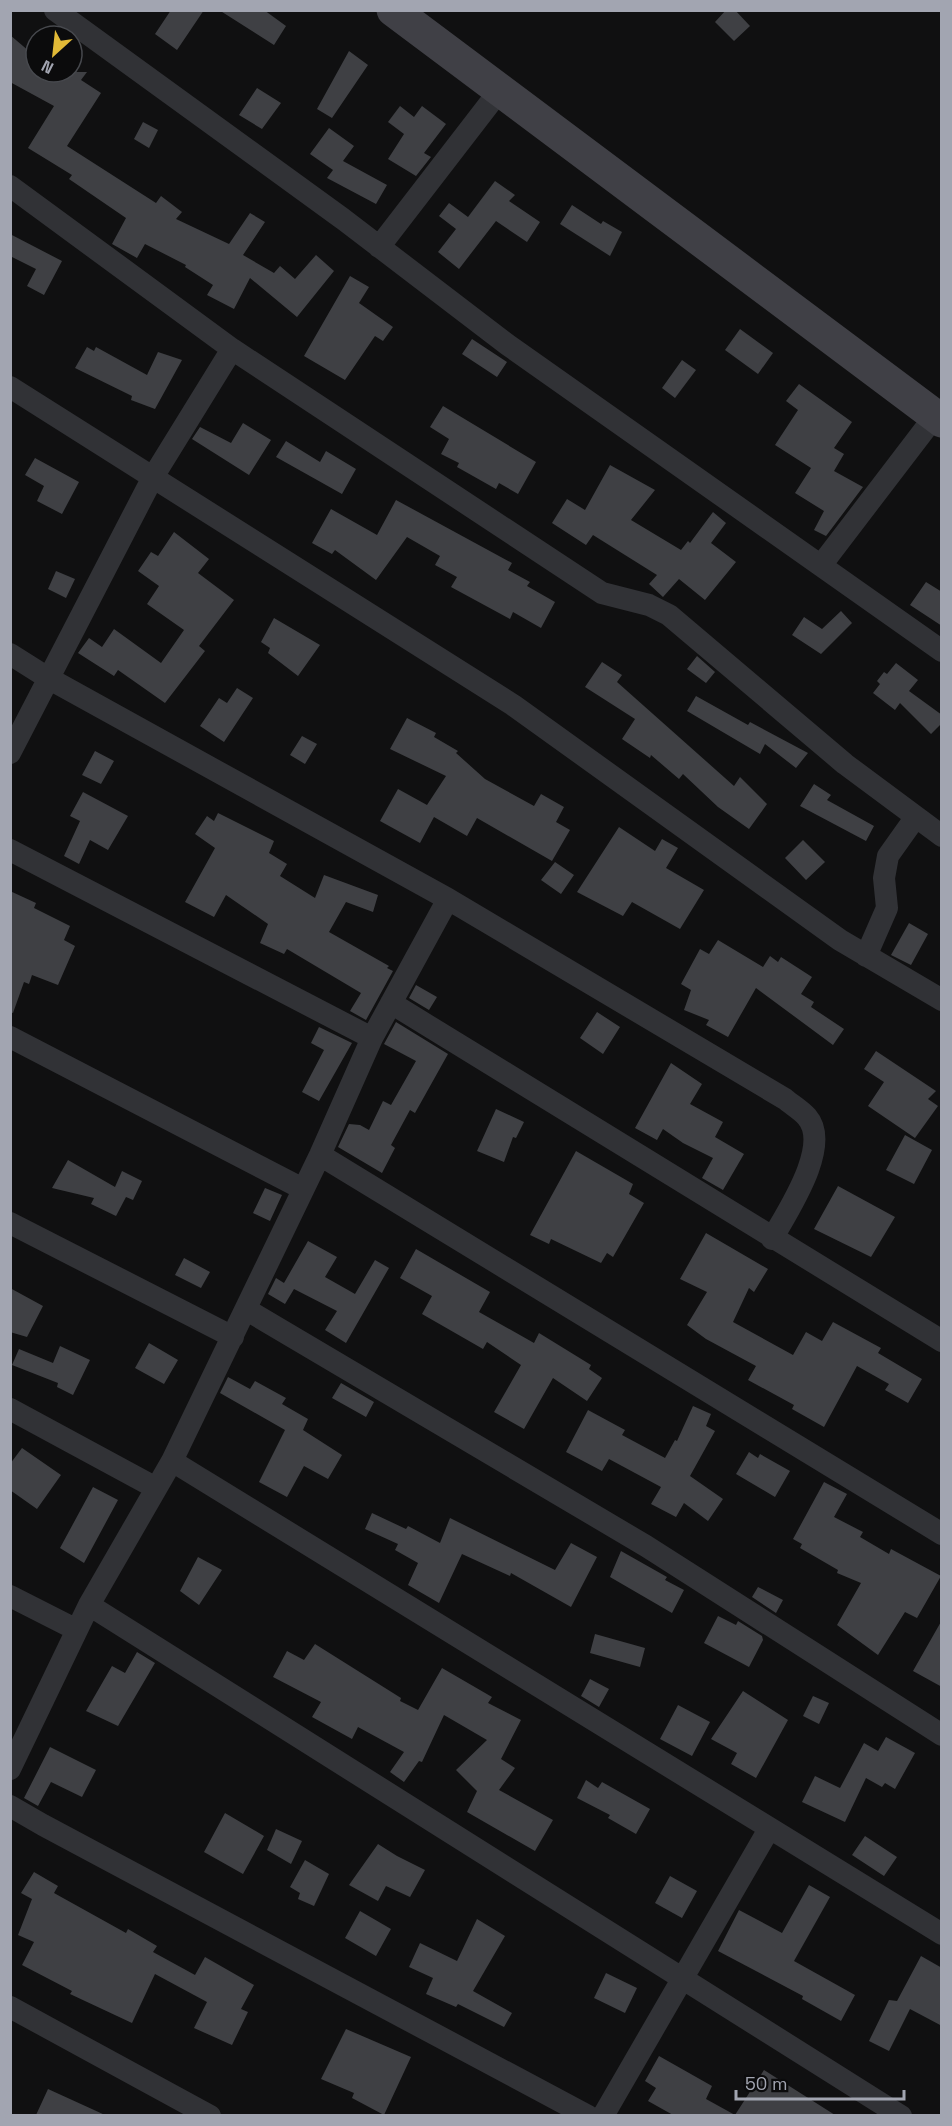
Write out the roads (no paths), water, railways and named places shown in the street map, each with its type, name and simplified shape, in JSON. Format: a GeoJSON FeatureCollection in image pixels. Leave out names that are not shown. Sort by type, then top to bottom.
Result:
{"type":"FeatureCollection","features":[{"type":"Feature","properties":{"kind":"street"},"geometry":{"type":"LineString","coordinates":[[55,10],[379,247],[508,345],[822,564],[942,651]]}},
{"type":"Feature","properties":{"kind":"street"},"geometry":{"type":"LineString","coordinates":[[393,10],[938,419],[822,564]]}},
{"type":"Feature","properties":{"kind":"street"},"geometry":{"type":"LineString","coordinates":[[379,247],[500,90]]}},
{"type":"Feature","properties":{"kind":"street"},"geometry":{"type":"LineString","coordinates":[[10,186],[232,349],[602,593],[649,605],[669,615],[844,764],[942,836]]}},
{"type":"Feature","properties":{"kind":"street"},"geometry":{"type":"LineString","coordinates":[[10,753],[153,477],[232,349]]}},
{"type":"Feature","properties":{"kind":"street"},"geometry":{"type":"LineString","coordinates":[[10,387],[513,705],[840,940],[942,1000]]}},
{"type":"Feature","properties":{"kind":"street"},"geometry":{"type":"LineString","coordinates":[[10,654],[48,678],[448,899],[785,1100],[808,1118],[816,1143],[801,1189],[772,1239]]}},
{"type":"Feature","properties":{"kind":"street"},"geometry":{"type":"LineString","coordinates":[[866,956],[887,908],[884,878],[888,856],[915,818]]}},
{"type":"Feature","properties":{"kind":"street"},"geometry":{"type":"LineString","coordinates":[[10,850],[372,1038]]}},
{"type":"Feature","properties":{"kind":"street"},"geometry":{"type":"LineString","coordinates":[[10,1769],[90,1605],[172,1461],[247,1310],[372,1038],[448,899]]}},
{"type":"Feature","properties":{"kind":"street"},"geometry":{"type":"LineString","coordinates":[[392,1003],[772,1239],[942,1341]]}},
{"type":"Feature","properties":{"kind":"street"},"geometry":{"type":"LineString","coordinates":[[10,1037],[303,1189]]}},
{"type":"Feature","properties":{"kind":"street"},"geometry":{"type":"LineString","coordinates":[[320,1155],[942,1534]]}},
{"type":"Feature","properties":{"kind":"street"},"geometry":{"type":"LineString","coordinates":[[10,1223],[233,1337]]}},
{"type":"Feature","properties":{"kind":"street"},"geometry":{"type":"LineString","coordinates":[[247,1310],[646,1546],[942,1735]]}},
{"type":"Feature","properties":{"kind":"street"},"geometry":{"type":"LineString","coordinates":[[10,1409],[156,1488]]}},
{"type":"Feature","properties":{"kind":"street"},"geometry":{"type":"LineString","coordinates":[[172,1461],[942,1934]]}},
{"type":"Feature","properties":{"kind":"street"},"geometry":{"type":"LineString","coordinates":[[10,1596],[77,1630]]}},
{"type":"Feature","properties":{"kind":"street"},"geometry":{"type":"LineString","coordinates":[[90,1605],[901,2115]]}},
{"type":"Feature","properties":{"kind":"street"},"geometry":{"type":"LineString","coordinates":[[10,1806],[43,1826],[588,2115]]}},
{"type":"Feature","properties":{"kind":"street"},"geometry":{"type":"LineString","coordinates":[[603,2115],[769,1828]]}},
{"type":"Feature","properties":{"kind":"street"},"geometry":{"type":"LineString","coordinates":[[10,2007],[198,2113]]}}]}
